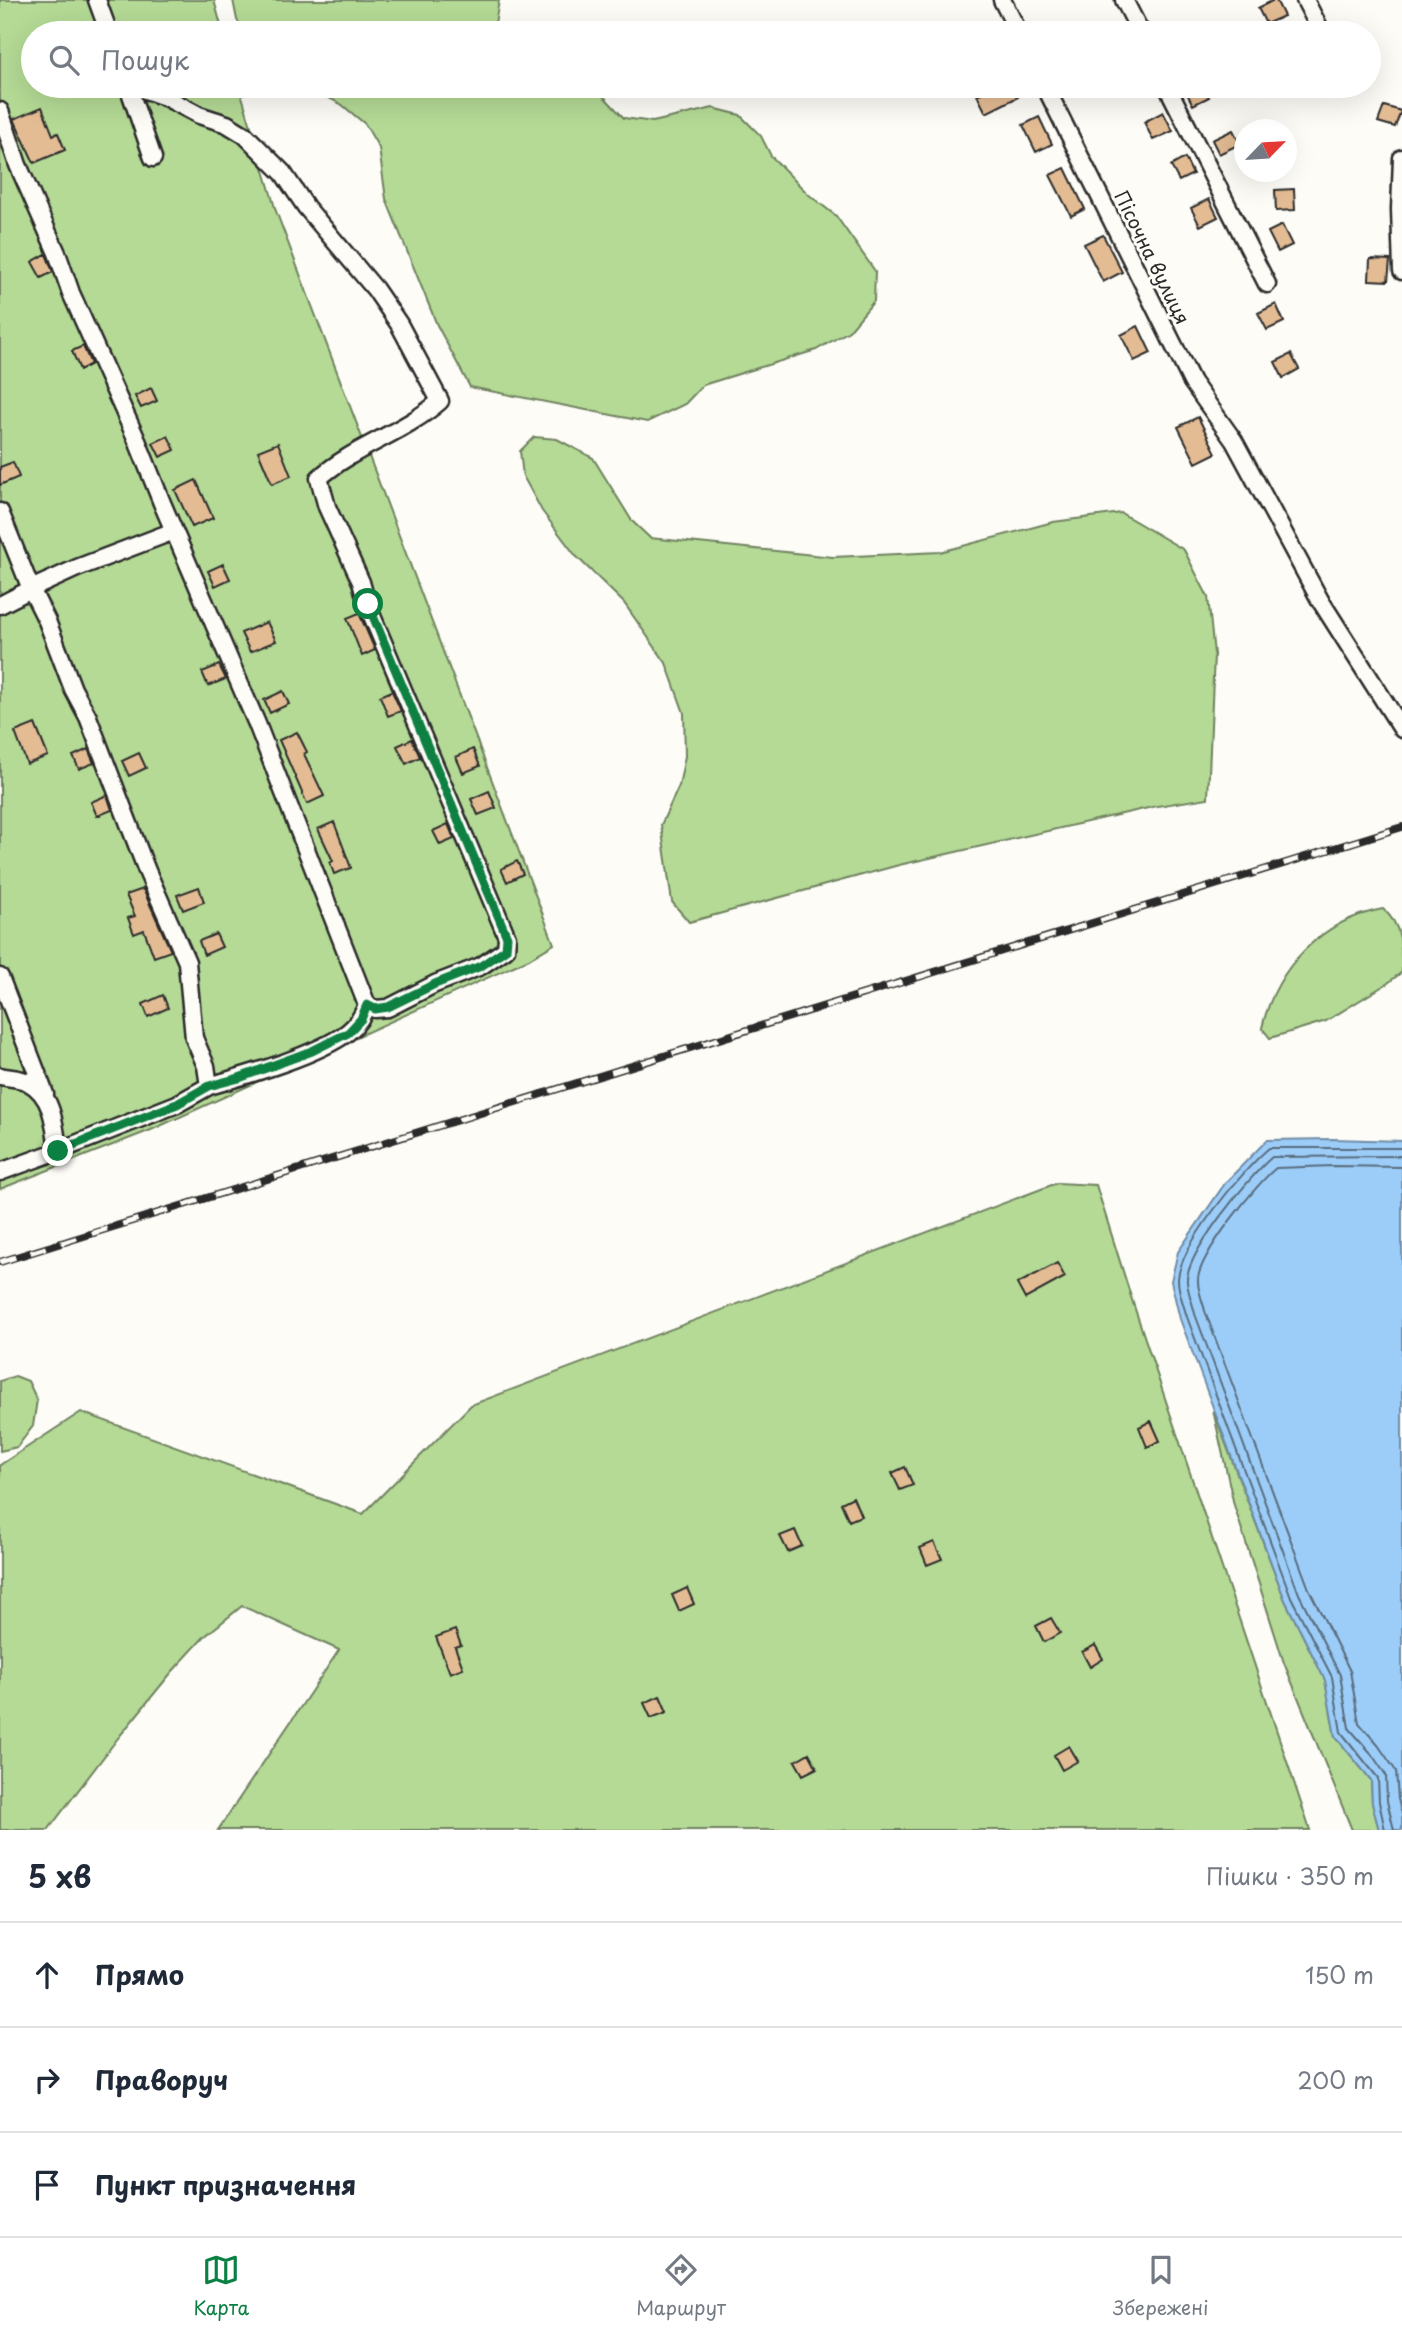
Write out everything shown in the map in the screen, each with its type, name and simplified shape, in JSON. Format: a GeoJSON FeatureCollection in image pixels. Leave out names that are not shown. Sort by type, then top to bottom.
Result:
{"type":"FeatureCollection","features":[{"type":"Feature","properties":{"kind":"street"},"geometry":{"type":"LineString","coordinates":[[97,0],[105,21]]}},
{"type":"Feature","properties":{"kind":"street"},"geometry":{"type":"LineString","coordinates":[[1002,0],[1013,21]]}},
{"type":"Feature","properties":{"kind":"street"},"geometry":{"type":"LineString","coordinates":[[1124,0],[1135,21]]}},
{"type":"Feature","properties":{"kind":"street"},"geometry":{"type":"LineString","coordinates":[[1305,0],[1316,21]]}},
{"type":"Feature","properties":{"kind":"street"},"geometry":{"type":"LineString","coordinates":[[132,98],[153,158]]}},
{"type":"Feature","properties":{"kind":"street"},"geometry":{"type":"LineString","coordinates":[[0,111],[18,165],[57,253],[71,293],[136,438],[257,724],[367,1005],[375,1009],[388,1007],[481,966],[506,949],[507,937],[361,582],[327,507],[319,478],[340,462],[416,421],[440,401],[399,324],[375,289],[306,207],[283,173],[245,135],[227,124],[199,115],[167,98]]}},
{"type":"Feature","properties":{"kind":"street","name":"Пісочна вулиця"},"geometry":{"type":"LineString","coordinates":[[1051,98],[1192,382],[1234,441],[1321,600],[1402,729]]}},
{"type":"Feature","properties":{"kind":"street"},"geometry":{"type":"LineString","coordinates":[[1173,98],[1267,284]]}},
{"type":"Feature","properties":{"kind":"street"},"geometry":{"type":"LineString","coordinates":[[1402,158],[1402,271]]}},
{"type":"Feature","properties":{"kind":"street"},"geometry":{"type":"LineString","coordinates":[[0,512],[47,621],[73,690],[88,717],[147,871],[187,962],[194,1038],[206,1066],[209,1086]]}},
{"type":"Feature","properties":{"kind":"street"},"geometry":{"type":"LineString","coordinates":[[0,605],[52,579],[174,531]]}},
{"type":"Feature","properties":{"kind":"street"},"geometry":{"type":"LineString","coordinates":[[0,977],[45,1094],[55,1127],[58,1151]]}},
{"type":"Feature","properties":{"kind":"street"},"geometry":{"type":"LineString","coordinates":[[0,1172],[177,1104],[209,1086],[276,1065],[324,1045],[348,1033],[361,1019],[367,1005]]}},
{"type":"Feature","properties":{"kind":"street"},"geometry":{"type":"LineString","coordinates":[[0,1076],[26,1081],[45,1094]]}},
{"type":"Feature","properties":{"kind":"green space"},"geometry":{"type":"Polygon","coordinates":[[[0,0],[214,0],[220,21],[21,21],[21,98],[243,98],[276,211],[554,944],[529,959],[151,1130],[0,1189],[0,0]]]}},
{"type":"Feature","properties":{"kind":"green space"},"geometry":{"type":"Polygon","coordinates":[[[233,0],[499,0],[496,21],[237,20],[233,0]]]}},
{"type":"Feature","properties":{"kind":"green space"},"geometry":{"type":"Polygon","coordinates":[[[329,98],[605,98],[624,118],[653,122],[713,108],[740,115],[761,136],[771,156],[808,194],[836,216],[875,271],[874,301],[849,331],[816,350],[703,385],[685,404],[647,422],[470,387],[437,325],[386,199],[379,148],[365,124],[341,104],[329,98]]]}},
{"type":"Feature","properties":{"kind":"green space"},"geometry":{"type":"Polygon","coordinates":[[[534,437],[557,439],[593,458],[632,521],[650,538],[833,557],[940,552],[1053,522],[1121,513],[1184,550],[1208,597],[1214,654],[1208,798],[1157,806],[899,865],[689,922],[672,902],[661,825],[679,786],[685,756],[684,713],[666,663],[624,603],[576,556],[542,511],[523,476],[520,451],[534,437]]]}},
{"type":"Feature","properties":{"kind":"green space"},"geometry":{"type":"Polygon","coordinates":[[[1383,909],[1397,929],[1401,944],[1402,972],[1326,1021],[1270,1038],[1262,1028],[1269,1006],[1278,986],[1304,950],[1340,924],[1383,909]]]}},
{"type":"Feature","properties":{"kind":"green space"},"geometry":{"type":"Polygon","coordinates":[[[1057,1183],[1096,1185],[1310,1830],[218,1830],[339,1650],[242,1606],[204,1637],[171,1673],[48,1830],[0,1830],[0,1465],[81,1412],[363,1514],[471,1405],[1057,1183]]]}},
{"type":"Feature","properties":{"kind":"green space"},"geometry":{"type":"Polygon","coordinates":[[[15,1376],[28,1381],[37,1400],[33,1426],[17,1447],[0,1451],[0,1381],[15,1376]]]}},
{"type":"Feature","properties":{"kind":"green space"},"geometry":{"type":"Polygon","coordinates":[[[1213,1410],[1285,1600],[1325,1680],[1335,1736],[1371,1780],[1372,1803],[1379,1830],[1352,1830],[1284,1663],[1234,1505],[1213,1410]]]}},
{"type":"Feature","properties":{"kind":"water"},"geometry":{"type":"Polygon","coordinates":[[[1267,1140],[1402,1141],[1402,1830],[1379,1830],[1372,1803],[1371,1780],[1335,1736],[1325,1680],[1285,1600],[1180,1319],[1171,1281],[1178,1252],[1226,1182],[1267,1140]]]}},
{"type":"Feature","properties":{"kind":"building"},"geometry":{"type":"Polygon","coordinates":[[[1276,0],[1284,16],[1264,21],[1258,8],[1276,0]]]}},
{"type":"Feature","properties":{"kind":"building"},"geometry":{"type":"Polygon","coordinates":[[[978,98],[1016,98],[986,113],[978,98]]]}},
{"type":"Feature","properties":{"kind":"building"},"geometry":{"type":"Polygon","coordinates":[[[1189,98],[1207,98],[1193,105],[1189,98]]]}},
{"type":"Feature","properties":{"kind":"building"},"geometry":{"type":"Polygon","coordinates":[[[1384,106],[1401,111],[1395,127],[1378,122],[1384,106]]]}},
{"type":"Feature","properties":{"kind":"building"},"geometry":{"type":"Polygon","coordinates":[[[42,107],[53,135],[58,133],[65,150],[34,163],[14,119],[42,107]]]}},
{"type":"Feature","properties":{"kind":"building"},"geometry":{"type":"Polygon","coordinates":[[[1163,112],[1173,131],[1153,140],[1144,122],[1163,112]]]}},
{"type":"Feature","properties":{"kind":"building"},"geometry":{"type":"Polygon","coordinates":[[[1039,117],[1052,144],[1036,152],[1023,125],[1039,117]]]}},
{"type":"Feature","properties":{"kind":"building"},"geometry":{"type":"Polygon","coordinates":[[[1233,130],[1234,132],[1234,147],[1219,154],[1212,140],[1233,130]]]}},
{"type":"Feature","properties":{"kind":"building"},"geometry":{"type":"Polygon","coordinates":[[[1185,158],[1193,174],[1179,181],[1171,166],[1185,158]]]}},
{"type":"Feature","properties":{"kind":"building"},"geometry":{"type":"Polygon","coordinates":[[[1065,168],[1085,209],[1071,216],[1050,175],[1065,168]]]}},
{"type":"Feature","properties":{"kind":"building"},"geometry":{"type":"Polygon","coordinates":[[[1294,189],[1295,210],[1276,211],[1275,190],[1294,189]]]}},
{"type":"Feature","properties":{"kind":"building"},"geometry":{"type":"Polygon","coordinates":[[[1209,199],[1218,217],[1200,226],[1191,208],[1209,199]]]}},
{"type":"Feature","properties":{"kind":"building"},"geometry":{"type":"Polygon","coordinates":[[[1282,225],[1292,245],[1278,252],[1268,232],[1282,225]]]}},
{"type":"Feature","properties":{"kind":"building"},"geometry":{"type":"Polygon","coordinates":[[[1103,235],[1122,272],[1103,282],[1084,244],[1103,235]]]}},
{"type":"Feature","properties":{"kind":"building"},"geometry":{"type":"Polygon","coordinates":[[[46,254],[53,272],[41,278],[32,262],[46,254]]]}},
{"type":"Feature","properties":{"kind":"building"},"geometry":{"type":"Polygon","coordinates":[[[1370,259],[1390,260],[1388,281],[1369,280],[1370,259]]]}},
{"type":"Feature","properties":{"kind":"building"},"geometry":{"type":"Polygon","coordinates":[[[1276,304],[1284,322],[1267,330],[1258,313],[1276,304]]]}},
{"type":"Feature","properties":{"kind":"building"},"geometry":{"type":"Polygon","coordinates":[[[1138,326],[1151,353],[1134,361],[1121,335],[1138,326]]]}},
{"type":"Feature","properties":{"kind":"building"},"geometry":{"type":"Polygon","coordinates":[[[83,346],[91,364],[80,370],[72,351],[83,346]]]}},
{"type":"Feature","properties":{"kind":"building"},"geometry":{"type":"Polygon","coordinates":[[[1291,354],[1299,369],[1283,378],[1275,362],[1291,354]]]}},
{"type":"Feature","properties":{"kind":"building"},"geometry":{"type":"Polygon","coordinates":[[[151,388],[157,401],[141,408],[135,396],[151,388]]]}},
{"type":"Feature","properties":{"kind":"building"},"geometry":{"type":"Polygon","coordinates":[[[1198,417],[1216,453],[1196,463],[1178,427],[1198,417]]]}},
{"type":"Feature","properties":{"kind":"building"},"geometry":{"type":"Polygon","coordinates":[[[168,436],[175,450],[160,457],[153,443],[168,436]]]}},
{"type":"Feature","properties":{"kind":"building"},"geometry":{"type":"Polygon","coordinates":[[[278,443],[291,476],[272,484],[258,451],[278,443]]]}},
{"type":"Feature","properties":{"kind":"building"},"geometry":{"type":"Polygon","coordinates":[[[13,462],[19,477],[0,485],[0,467],[13,462]]]}},
{"type":"Feature","properties":{"kind":"building"},"geometry":{"type":"Polygon","coordinates":[[[196,480],[213,518],[192,527],[175,490],[196,480]]]}},
{"type":"Feature","properties":{"kind":"building"},"geometry":{"type":"Polygon","coordinates":[[[223,564],[230,579],[215,586],[208,571],[223,564]]]}},
{"type":"Feature","properties":{"kind":"building"},"geometry":{"type":"Polygon","coordinates":[[[359,613],[375,650],[362,656],[347,618],[359,613]]]}},
{"type":"Feature","properties":{"kind":"building"},"geometry":{"type":"Polygon","coordinates":[[[267,622],[276,641],[250,652],[241,633],[267,622]]]}},
{"type":"Feature","properties":{"kind":"building"},"geometry":{"type":"Polygon","coordinates":[[[219,665],[226,679],[208,686],[202,672],[219,665]]]}},
{"type":"Feature","properties":{"kind":"building"},"geometry":{"type":"Polygon","coordinates":[[[283,691],[289,704],[270,713],[264,700],[283,691]]]}},
{"type":"Feature","properties":{"kind":"building"},"geometry":{"type":"Polygon","coordinates":[[[392,691],[401,711],[388,716],[380,696],[392,691]]]}},
{"type":"Feature","properties":{"kind":"building"},"geometry":{"type":"Polygon","coordinates":[[[35,724],[48,756],[27,764],[15,732],[35,724]]]}},
{"type":"Feature","properties":{"kind":"building"},"geometry":{"type":"Polygon","coordinates":[[[297,732],[307,752],[304,754],[324,796],[307,804],[279,740],[297,732]]]}},
{"type":"Feature","properties":{"kind":"building"},"geometry":{"type":"Polygon","coordinates":[[[412,739],[420,757],[406,764],[397,746],[412,739]]]}},
{"type":"Feature","properties":{"kind":"building"},"geometry":{"type":"Polygon","coordinates":[[[88,749],[94,763],[79,769],[73,756],[88,749]]]}},
{"type":"Feature","properties":{"kind":"building"},"geometry":{"type":"Polygon","coordinates":[[[473,749],[480,766],[463,773],[456,757],[473,749]]]}},
{"type":"Feature","properties":{"kind":"building"},"geometry":{"type":"Polygon","coordinates":[[[139,753],[146,768],[129,776],[122,761],[139,753]]]}},
{"type":"Feature","properties":{"kind":"building"},"geometry":{"type":"Polygon","coordinates":[[[489,791],[496,808],[478,815],[471,799],[489,791]]]}},
{"type":"Feature","properties":{"kind":"building"},"geometry":{"type":"Polygon","coordinates":[[[107,795],[112,810],[97,816],[91,802],[107,795]]]}},
{"type":"Feature","properties":{"kind":"building"},"geometry":{"type":"Polygon","coordinates":[[[334,822],[351,868],[334,874],[330,863],[333,861],[318,829],[334,822]]]}},
{"type":"Feature","properties":{"kind":"building"},"geometry":{"type":"Polygon","coordinates":[[[448,824],[454,839],[440,845],[433,831],[448,824]]]}},
{"type":"Feature","properties":{"kind":"building"},"geometry":{"type":"Polygon","coordinates":[[[517,861],[523,874],[507,882],[501,869],[517,861]]]}},
{"type":"Feature","properties":{"kind":"building"},"geometry":{"type":"Polygon","coordinates":[[[199,887],[204,902],[183,910],[177,895],[199,887]]]}},
{"type":"Feature","properties":{"kind":"building"},"geometry":{"type":"Polygon","coordinates":[[[143,889],[171,951],[154,957],[144,930],[134,934],[128,918],[135,916],[126,895],[143,889]]]}},
{"type":"Feature","properties":{"kind":"building"},"geometry":{"type":"Polygon","coordinates":[[[216,934],[222,947],[204,955],[199,941],[216,934]]]}},
{"type":"Feature","properties":{"kind":"building"},"geometry":{"type":"Polygon","coordinates":[[[163,995],[168,1008],[148,1017],[143,1004],[163,995]]]}},
{"type":"Feature","properties":{"kind":"building"},"geometry":{"type":"Polygon","coordinates":[[[1057,1263],[1065,1277],[1025,1299],[1017,1284],[1057,1263]]]}},
{"type":"Feature","properties":{"kind":"building"},"geometry":{"type":"Polygon","coordinates":[[[1151,1421],[1160,1441],[1147,1447],[1139,1427],[1151,1421]]]}},
{"type":"Feature","properties":{"kind":"building"},"geometry":{"type":"Polygon","coordinates":[[[905,1467],[913,1485],[900,1490],[892,1473],[905,1467]]]}},
{"type":"Feature","properties":{"kind":"building"},"geometry":{"type":"Polygon","coordinates":[[[853,1497],[861,1516],[849,1521],[841,1503],[853,1497]]]}},
{"type":"Feature","properties":{"kind":"building"},"geometry":{"type":"Polygon","coordinates":[[[795,1530],[802,1546],[788,1552],[780,1536],[795,1530]]]}},
{"type":"Feature","properties":{"kind":"building"},"geometry":{"type":"Polygon","coordinates":[[[934,1542],[942,1559],[927,1565],[920,1548],[934,1542]]]}},
{"type":"Feature","properties":{"kind":"building"},"geometry":{"type":"Polygon","coordinates":[[[687,1588],[694,1604],[679,1611],[672,1595],[687,1588]]]}},
{"type":"Feature","properties":{"kind":"building"},"geometry":{"type":"Polygon","coordinates":[[[1051,1618],[1060,1633],[1044,1642],[1036,1626],[1051,1618]]]}},
{"type":"Feature","properties":{"kind":"building"},"geometry":{"type":"Polygon","coordinates":[[[455,1630],[461,1645],[455,1647],[463,1668],[450,1673],[436,1637],[455,1630]]]}},
{"type":"Feature","properties":{"kind":"building"},"geometry":{"type":"Polygon","coordinates":[[[1095,1645],[1103,1659],[1090,1667],[1082,1652],[1095,1645]]]}},
{"type":"Feature","properties":{"kind":"building"},"geometry":{"type":"Polygon","coordinates":[[[660,1696],[667,1712],[651,1718],[644,1703],[660,1696]]]}},
{"type":"Feature","properties":{"kind":"building"},"geometry":{"type":"Polygon","coordinates":[[[1069,1746],[1078,1761],[1062,1770],[1054,1755],[1069,1746]]]}},
{"type":"Feature","properties":{"kind":"building"},"geometry":{"type":"Polygon","coordinates":[[[809,1753],[817,1768],[803,1775],[795,1761],[809,1753]]]}},
{"type":"Feature","properties":{"kind":"railway"},"geometry":{"type":"LineString","coordinates":[[0,1262],[1402,827]]}},
{"type":"Feature","properties":{"kind":"route"},"geometry":{"type":"LineString","coordinates":[[58,1151],[177,1104],[209,1086],[312,1051],[348,1033],[361,1019],[367,1005],[375,1009],[388,1007],[481,966],[506,949],[507,937],[368,604]]}}]}
